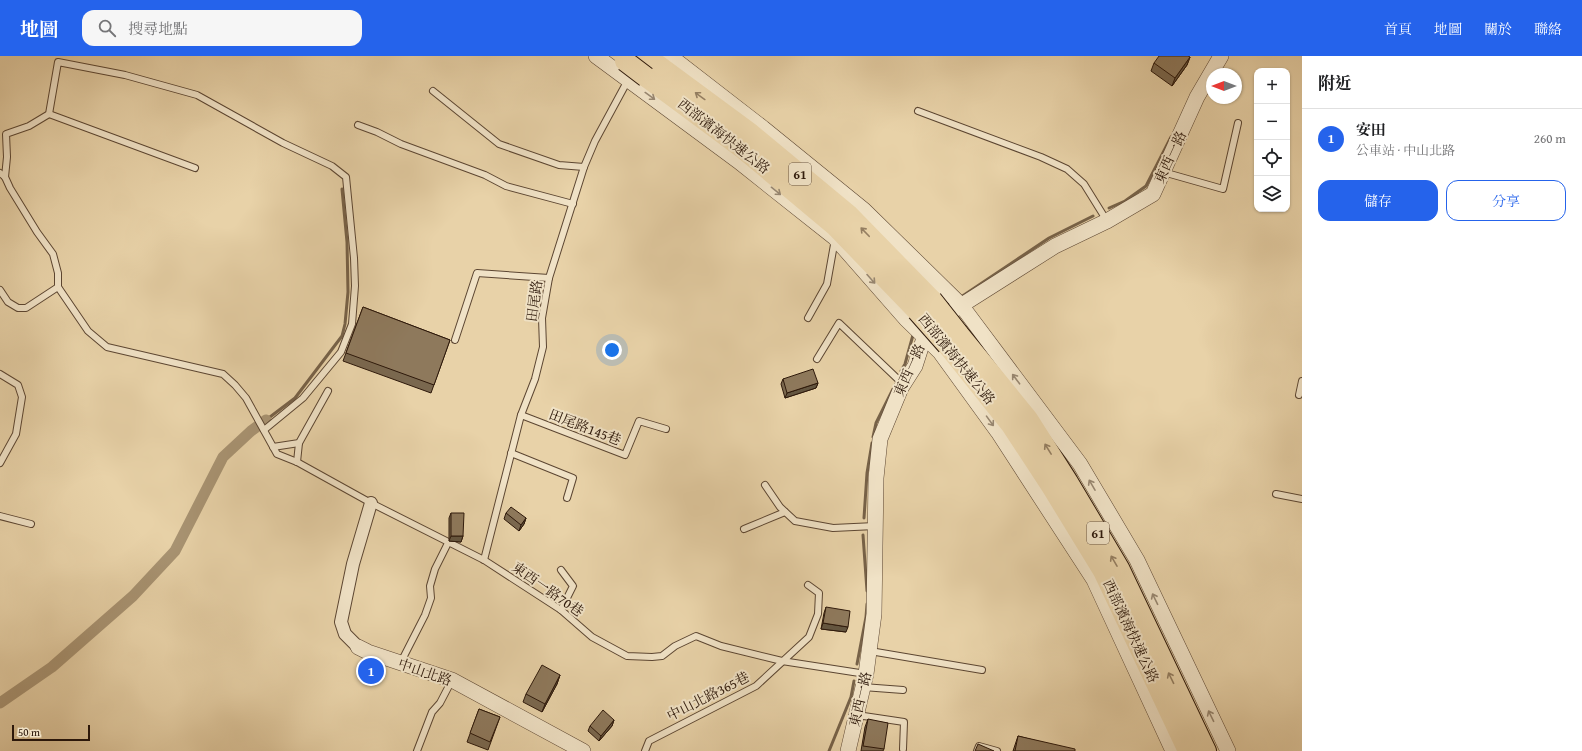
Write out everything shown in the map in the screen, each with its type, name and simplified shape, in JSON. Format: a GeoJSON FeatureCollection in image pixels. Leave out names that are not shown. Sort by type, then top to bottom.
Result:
{"type":"FeatureCollection","features":[{"type":"Feature","properties":{"kind":"highway","name":"西部濱海快速公路"},"geometry":{"type":"LineString","coordinates":[[641,64],[835,226],[924,306],[1028,419],[1068,482],[1119,568],[1206,751]]}},
{"type":"Feature","properties":{"kind":"highway","name":"西部濱海快速公路"},"geometry":{"type":"LineString","coordinates":[[953,339],[1051,486],[1103,571],[1188,751]]}},
{"type":"Feature","properties":{"kind":"street"},"geometry":{"type":"LineString","coordinates":[[596,56],[641,64],[763,128],[864,210],[961,305],[1080,464],[1136,560],[1228,751]]}},
{"type":"Feature","properties":{"kind":"street","name":"東西一路"},"geometry":{"type":"LineString","coordinates":[[848,751],[870,651],[874,614],[876,478],[880,439],[903,384],[915,366],[924,338],[949,312],[1055,246],[1107,221],[1153,194],[1197,97],[1221,56]]}},
{"type":"Feature","properties":{"kind":"street"},"geometry":{"type":"LineString","coordinates":[[641,64],[738,161],[835,238],[924,338],[940,352],[998,432],[1094,580],[1173,751]]}},
{"type":"Feature","properties":{"kind":"street","name":"中山北路"},"geometry":{"type":"LineString","coordinates":[[371,504],[353,564],[341,622],[345,634],[358,648],[400,664],[452,680],[583,751]]}},
{"type":"Feature","properties":{"kind":"lane"},"geometry":{"type":"LineString","coordinates":[[49,114],[58,62],[125,75],[197,95],[283,143],[332,166],[346,177],[354,258],[355,286],[352,324],[340,352],[303,398],[264,430]]}},
{"type":"Feature","properties":{"kind":"lane","name":"田尾路"},"geometry":{"type":"LineString","coordinates":[[484,560],[521,415],[535,379],[543,347],[542,318],[549,278],[584,167],[594,141],[641,64]]}},
{"type":"Feature","properties":{"kind":"lane"},"geometry":{"type":"LineString","coordinates":[[433,91],[499,144],[559,165],[584,167]]}},
{"type":"Feature","properties":{"kind":"lane"},"geometry":{"type":"LineString","coordinates":[[918,111],[1041,157],[1067,169],[1084,184],[1107,221]]}},
{"type":"Feature","properties":{"kind":"lane"},"geometry":{"type":"LineString","coordinates":[[49,114],[195,168]]}},
{"type":"Feature","properties":{"kind":"lane"},"geometry":{"type":"LineString","coordinates":[[5,177],[7,157],[6,134],[28,126],[49,114]]}},
{"type":"Feature","properties":{"kind":"lane"},"geometry":{"type":"LineString","coordinates":[[1164,172],[1223,189],[1238,123]]}},
{"type":"Feature","properties":{"kind":"lane"},"geometry":{"type":"LineString","coordinates":[[358,125],[377,132],[401,144],[485,175],[506,186],[573,204]]}},
{"type":"Feature","properties":{"kind":"lane"},"geometry":{"type":"LineString","coordinates":[[0,173],[5,177],[10,188],[37,232],[53,254],[58,273],[58,287],[26,308],[18,308],[8,302],[0,290]]}},
{"type":"Feature","properties":{"kind":"lane"},"geometry":{"type":"LineString","coordinates":[[808,318],[827,284],[835,238]]}},
{"type":"Feature","properties":{"kind":"lane"},"geometry":{"type":"LineString","coordinates":[[455,340],[477,273],[549,278]]}},
{"type":"Feature","properties":{"kind":"lane","name":"東西一路70巷"},"geometry":{"type":"LineString","coordinates":[[58,287],[88,331],[107,347],[223,374],[246,398],[277,454],[297,462],[371,504],[484,560],[561,610],[592,637],[627,656],[652,658],[662,656],[675,646],[696,636],[721,646],[903,690]]}},
{"type":"Feature","properties":{"kind":"lane"},"geometry":{"type":"LineString","coordinates":[[817,359],[839,323],[903,384]]}},
{"type":"Feature","properties":{"kind":"lane"},"geometry":{"type":"LineString","coordinates":[[0,374],[18,385],[22,397],[16,434],[0,463]]}},
{"type":"Feature","properties":{"kind":"lane"},"geometry":{"type":"LineString","coordinates":[[1300,395],[1302,381]]}},
{"type":"Feature","properties":{"kind":"lane"},"geometry":{"type":"LineString","coordinates":[[297,462],[299,443],[328,391]]}},
{"type":"Feature","properties":{"kind":"lane","name":"田尾路145巷"},"geometry":{"type":"LineString","coordinates":[[521,415],[625,455],[639,421],[666,429]]}},
{"type":"Feature","properties":{"kind":"lane"},"geometry":{"type":"LineString","coordinates":[[273,447],[299,443]]}},
{"type":"Feature","properties":{"kind":"lane"},"geometry":{"type":"LineString","coordinates":[[511,453],[573,478],[567,498]]}},
{"type":"Feature","properties":{"kind":"lane"},"geometry":{"type":"LineString","coordinates":[[766,485],[780,507],[795,522],[832,528],[875,526]]}},
{"type":"Feature","properties":{"kind":"lane"},"geometry":{"type":"LineString","coordinates":[[1276,494],[1302,499]]}},
{"type":"Feature","properties":{"kind":"lane"},"geometry":{"type":"LineString","coordinates":[[744,529],[785,512]]}},
{"type":"Feature","properties":{"kind":"lane"},"geometry":{"type":"LineString","coordinates":[[0,516],[32,524]]}},
{"type":"Feature","properties":{"kind":"lane"},"geometry":{"type":"LineString","coordinates":[[400,664],[426,615],[431,598],[430,586],[435,569],[448,543]]}},
{"type":"Feature","properties":{"kind":"lane"},"geometry":{"type":"LineString","coordinates":[[561,570],[573,586],[561,610]]}},
{"type":"Feature","properties":{"kind":"lane","name":"中山北路365巷"},"geometry":{"type":"LineString","coordinates":[[646,751],[649,741],[756,686],[808,637],[818,614],[819,593],[808,585]]}},
{"type":"Feature","properties":{"kind":"lane"},"geometry":{"type":"LineString","coordinates":[[870,651],[982,670]]}},
{"type":"Feature","properties":{"kind":"lane"},"geometry":{"type":"LineString","coordinates":[[418,751],[432,712],[440,703],[452,680]]}},
{"type":"Feature","properties":{"kind":"lane"},"geometry":{"type":"LineString","coordinates":[[856,715],[904,722],[903,749]]}},
{"type":"Feature","properties":{"kind":"lane"},"geometry":{"type":"LineString","coordinates":[[977,751],[979,746],[997,751]]}},
{"type":"Feature","properties":{"kind":"building"},"geometry":{"type":"Polygon","coordinates":[[[1159,56],[1190,57],[1175,78],[1154,63],[1159,56]]]}},
{"type":"Feature","properties":{"kind":"building"},"geometry":{"type":"Polygon","coordinates":[[[363,307],[450,340],[434,385],[346,353],[363,307]]]}},
{"type":"Feature","properties":{"kind":"building"},"geometry":{"type":"Polygon","coordinates":[[[813,369],[818,383],[787,393],[783,379],[813,369]]]}},
{"type":"Feature","properties":{"kind":"building"},"geometry":{"type":"Polygon","coordinates":[[[511,507],[526,518],[521,525],[506,513],[511,507]]]}},
{"type":"Feature","properties":{"kind":"building"},"geometry":{"type":"Polygon","coordinates":[[[451,513],[464,513],[463,536],[451,536],[451,513]]]}},
{"type":"Feature","properties":{"kind":"building"},"geometry":{"type":"Polygon","coordinates":[[[826,607],[850,611],[848,627],[823,623],[826,607]]]}},
{"type":"Feature","properties":{"kind":"building"},"geometry":{"type":"Polygon","coordinates":[[[542,665],[560,675],[545,704],[526,694],[542,665]]]}},
{"type":"Feature","properties":{"kind":"building"},"geometry":{"type":"Polygon","coordinates":[[[479,709],[500,717],[490,742],[470,733],[479,709]]]}},
{"type":"Feature","properties":{"kind":"building"},"geometry":{"type":"Polygon","coordinates":[[[603,710],[614,720],[601,736],[590,726],[603,710]]]}},
{"type":"Feature","properties":{"kind":"building"},"geometry":{"type":"Polygon","coordinates":[[[868,719],[888,723],[884,749],[863,746],[868,719]]]}},
{"type":"Feature","properties":{"kind":"building"},"geometry":{"type":"Polygon","coordinates":[[[1018,736],[1075,749],[1075,751],[1015,751],[1018,736]]]}},
{"type":"Feature","properties":{"kind":"building"},"geometry":{"type":"Polygon","coordinates":[[[978,744],[994,751],[975,751],[978,744]]]}},
{"type":"Feature","properties":{"kind":"waterway"},"geometry":{"type":"LineString","coordinates":[[1109,208],[1125,201],[1146,186],[1171,137]]}},
{"type":"Feature","properties":{"kind":"waterway"},"geometry":{"type":"LineString","coordinates":[[266,420],[295,398],[342,336],[345,324],[348,292],[347,242],[342,189]]}},
{"type":"Feature","properties":{"kind":"waterway"},"geometry":{"type":"LineString","coordinates":[[961,297],[1049,238],[1093,216]]}},
{"type":"Feature","properties":{"kind":"waterway"},"geometry":{"type":"LineString","coordinates":[[901,371],[905,364],[913,335]]}},
{"type":"Feature","properties":{"kind":"waterway"},"geometry":{"type":"LineString","coordinates":[[873,437],[876,423],[893,389]]}},
{"type":"Feature","properties":{"kind":"waterway"},"geometry":{"type":"LineString","coordinates":[[0,703],[52,667],[133,596],[175,551],[223,457],[251,431],[266,420]]}},
{"type":"Feature","properties":{"kind":"waterway"},"geometry":{"type":"LineString","coordinates":[[864,518],[867,473],[872,443]]}},
{"type":"Feature","properties":{"kind":"waterway"},"geometry":{"type":"LineString","coordinates":[[863,535],[867,591]]}},
{"type":"Feature","properties":{"kind":"waterway"},"geometry":{"type":"LineString","coordinates":[[857,664],[867,604]]}},
{"type":"Feature","properties":{"kind":"waterway"},"geometry":{"type":"LineString","coordinates":[[829,751],[851,697],[854,681]]}},
{"type":"Feature","properties":{"kind":"place","name":"安田"},"geometry":{"type":"Point","coordinates":[371,671]}}]}
